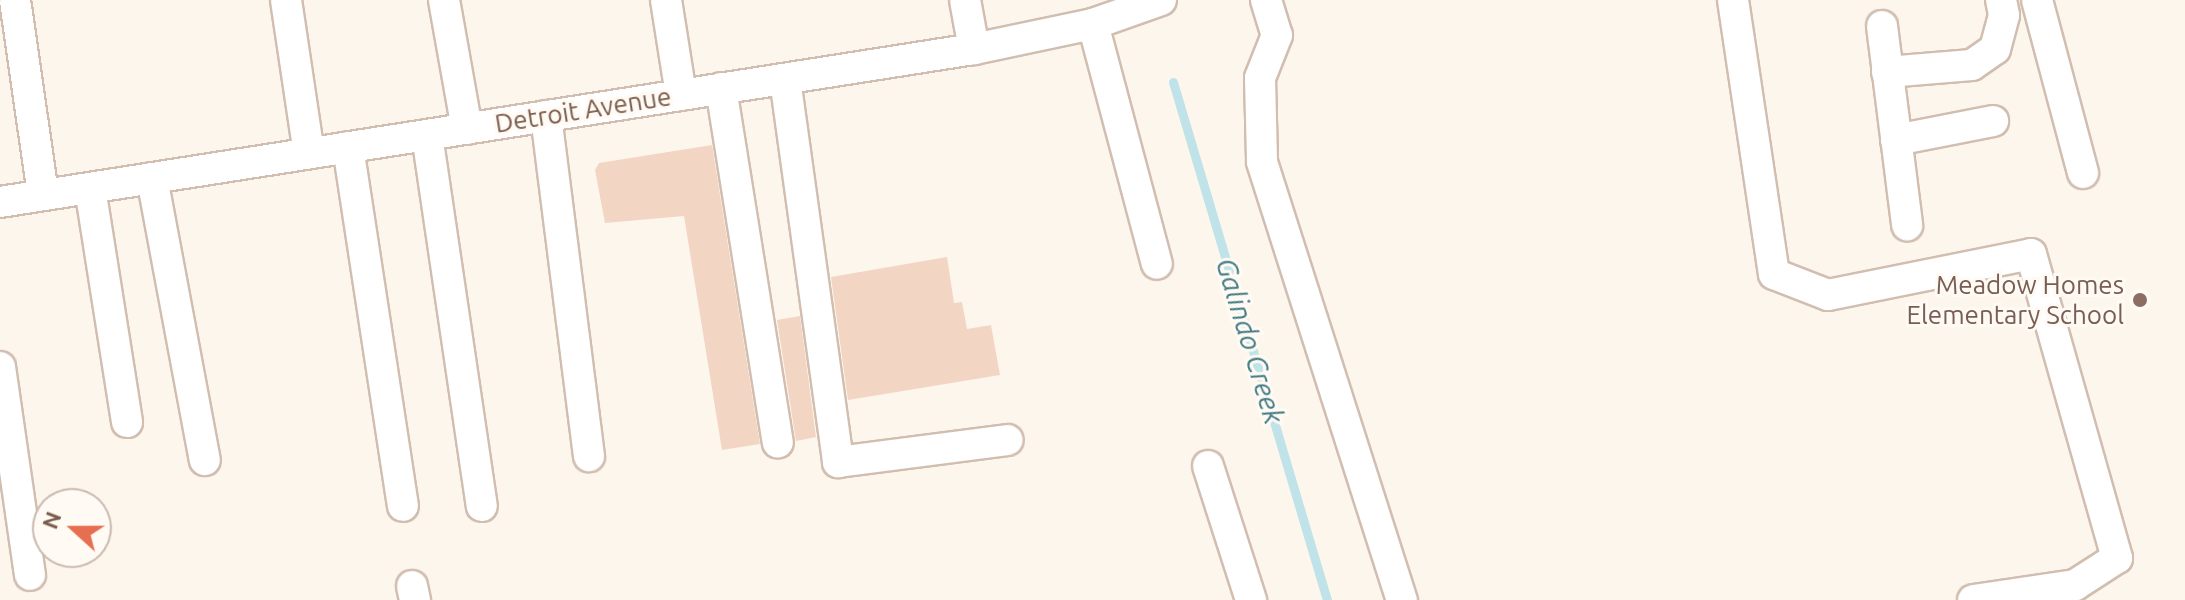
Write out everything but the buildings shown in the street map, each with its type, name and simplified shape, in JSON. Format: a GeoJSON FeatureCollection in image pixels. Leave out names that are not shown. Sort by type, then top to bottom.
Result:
{"type":"FeatureCollection","features":[{"type":"Feature","properties":{"kind":"street"},"geometry":{"type":"LineString","coordinates":[[15,0],[43,195]]}},
{"type":"Feature","properties":{"kind":"street"},"geometry":{"type":"LineString","coordinates":[[286,0],[309,153]]}},
{"type":"Feature","properties":{"kind":"street"},"geometry":{"type":"LineString","coordinates":[[444,0],[467,129]]}},
{"type":"Feature","properties":{"kind":"street"},"geometry":{"type":"LineString","coordinates":[[666,0],[681,95]]}},
{"type":"Feature","properties":{"kind":"street"},"geometry":{"type":"LineString","coordinates":[[965,0],[974,49]]}},
{"type":"Feature","properties":{"kind":"street","name":"Detroit Avenue"},"geometry":{"type":"LineString","coordinates":[[0,202],[974,49],[1093,24],[1161,0]]}},
{"type":"Feature","properties":{"kind":"street"},"geometry":{"type":"LineString","coordinates":[[1266,0],[1277,35],[1260,78],[1262,162],[1402,600]]}},
{"type":"Feature","properties":{"kind":"street"},"geometry":{"type":"LineString","coordinates":[[1733,0],[1774,274],[1828,295],[2031,254],[2117,558],[2075,585],[1973,600]]}},
{"type":"Feature","properties":{"kind":"street"},"geometry":{"type":"LineString","coordinates":[[1887,72],[1972,65],[1995,49],[2004,15],[2001,0]]}},
{"type":"Feature","properties":{"kind":"street"},"geometry":{"type":"LineString","coordinates":[[2037,0],[2083,173]]}},
{"type":"Feature","properties":{"kind":"street"},"geometry":{"type":"LineString","coordinates":[[1093,24],[1157,264]]}},
{"type":"Feature","properties":{"kind":"street"},"geometry":{"type":"LineString","coordinates":[[1882,26],[1907,225]]}},
{"type":"Feature","properties":{"kind":"street"},"geometry":{"type":"LineString","coordinates":[[785,79],[838,462],[1008,440]]}},
{"type":"Feature","properties":{"kind":"street"},"geometry":{"type":"LineString","coordinates":[[721,88],[778,442]]}},
{"type":"Feature","properties":{"kind":"street"},"geometry":{"type":"LineString","coordinates":[[546,116],[589,456]]}},
{"type":"Feature","properties":{"kind":"street"},"geometry":{"type":"LineString","coordinates":[[1896,140],[1993,121]]}},
{"type":"Feature","properties":{"kind":"street"},"geometry":{"type":"LineString","coordinates":[[427,135],[482,506]]}},
{"type":"Feature","properties":{"kind":"street"},"geometry":{"type":"LineString","coordinates":[[348,147],[403,506]]}},
{"type":"Feature","properties":{"kind":"street"},"geometry":{"type":"LineString","coordinates":[[152,178],[205,460]]}},
{"type":"Feature","properties":{"kind":"street"},"geometry":{"type":"LineString","coordinates":[[90,188],[127,422]]}},
{"type":"Feature","properties":{"kind":"street"},"geometry":{"type":"LineString","coordinates":[[0,367],[30,575]]}},
{"type":"Feature","properties":{"kind":"street"},"geometry":{"type":"LineString","coordinates":[[1208,466],[1251,600]]}},
{"type":"Feature","properties":{"kind":"waterway","name":"Galindo Creek"},"geometry":{"type":"LineString","coordinates":[[1173,82],[1327,600]]}},
{"type":"Feature","properties":{"kind":"place","name":"Meadow Homes Elementary School"},"geometry":{"type":"Point","coordinates":[2140,300]}}]}
